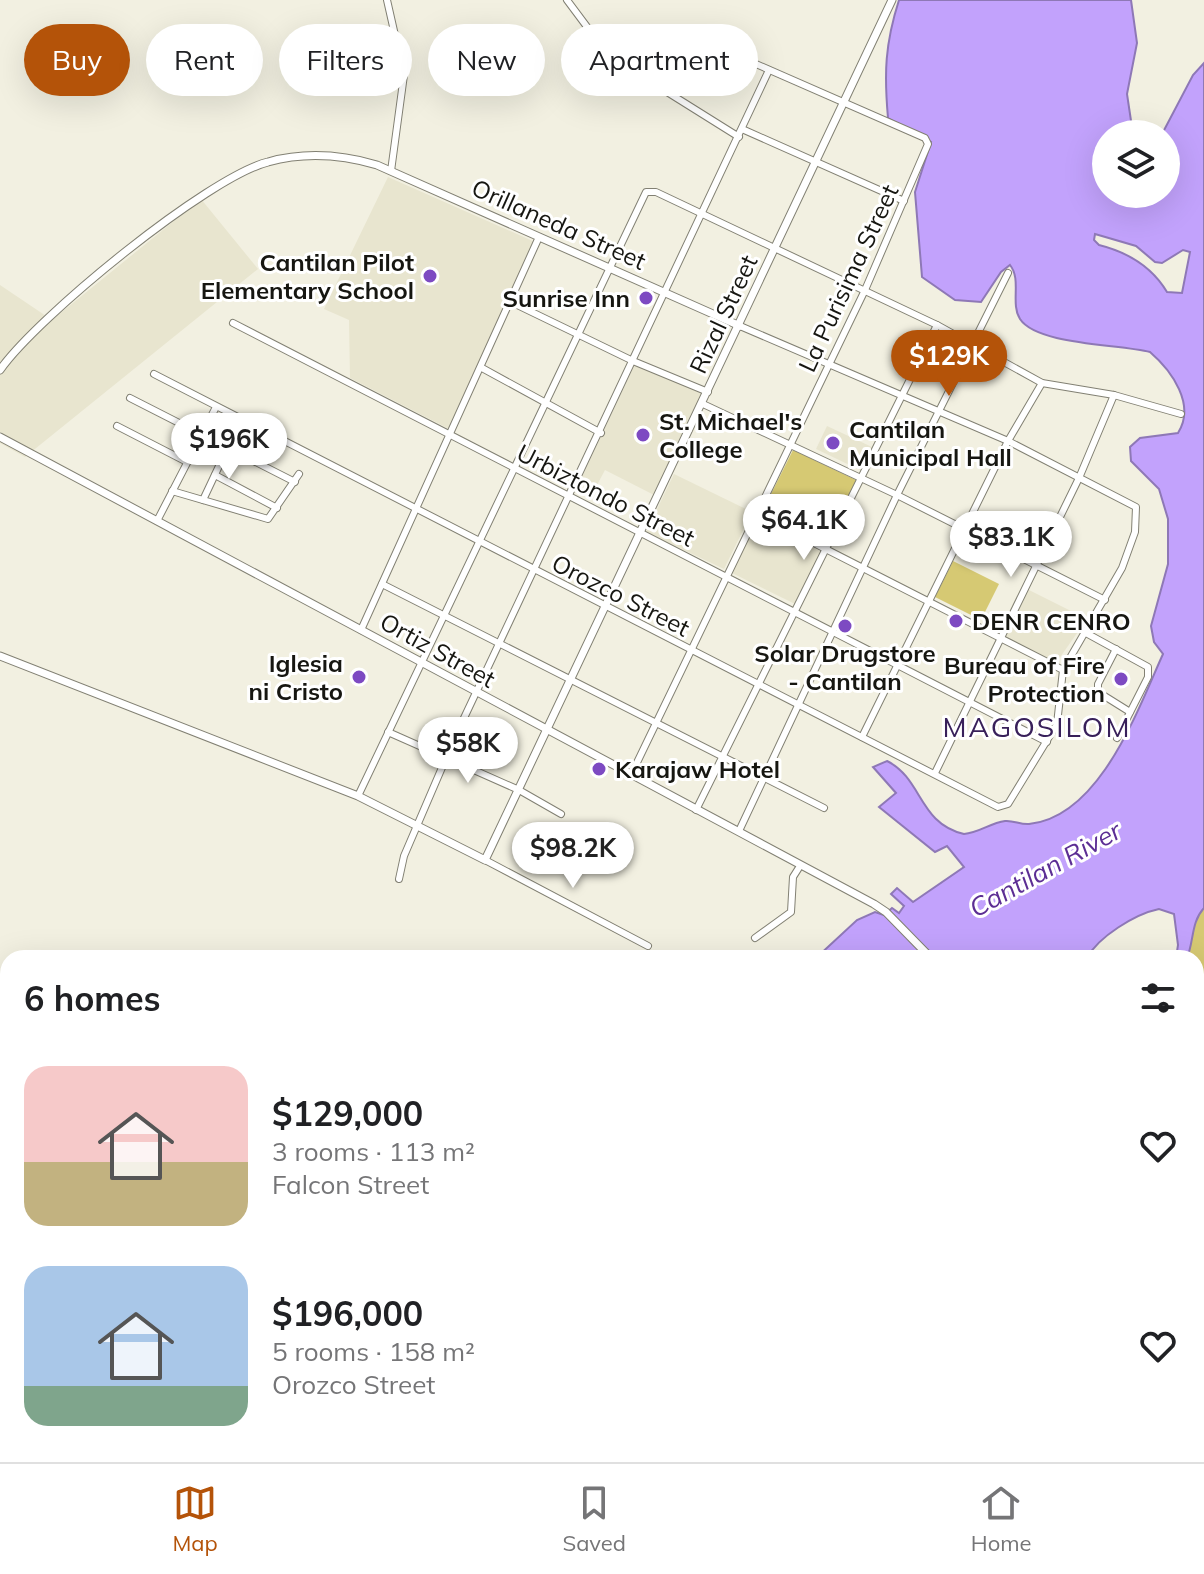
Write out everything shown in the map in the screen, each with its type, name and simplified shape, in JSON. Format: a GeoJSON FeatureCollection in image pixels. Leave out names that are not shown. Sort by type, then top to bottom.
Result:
{"type":"FeatureCollection","features":[{"type":"Feature","properties":{"kind":"street"},"geometry":{"type":"LineString","coordinates":[[387,0],[404,75],[391,171]]}},
{"type":"Feature","properties":{"kind":"street"},"geometry":{"type":"LineString","coordinates":[[567,0],[608,55],[739,137]]}},
{"type":"Feature","properties":{"kind":"street","name":"Rizal Street"},"geometry":{"type":"LineString","coordinates":[[485,860],[892,0]]}},
{"type":"Feature","properties":{"kind":"street"},"geometry":{"type":"LineString","coordinates":[[758,65],[843,103]]}},
{"type":"Feature","properties":{"kind":"street"},"geometry":{"type":"LineString","coordinates":[[399,879],[417,824],[445,759],[532,570],[601,433],[769,70]]}},
{"type":"Feature","properties":{"kind":"street","name":"La Purisima Street"},"geometry":{"type":"LineString","coordinates":[[631,775],[865,290],[928,141],[843,103]]}},
{"type":"Feature","properties":{"kind":"street"},"geometry":{"type":"LineString","coordinates":[[742,129],[904,201]]}},
{"type":"Feature","properties":{"kind":"street","name":"Orillaneda Street"},"geometry":{"type":"LineString","coordinates":[[0,370],[61,307],[229,178],[268,162],[315,156],[347,158],[391,171],[938,410],[1008,441],[1136,507],[1138,516],[1130,549],[1105,600]]}},
{"type":"Feature","properties":{"kind":"street"},"geometry":{"type":"LineString","coordinates":[[358,796],[515,470],[576,334],[648,192],[865,290],[937,325],[1042,383],[1114,395],[1181,414]]}},
{"type":"Feature","properties":{"kind":"street"},"geometry":{"type":"LineString","coordinates":[[361,630],[453,434],[539,237]]}},
{"type":"Feature","properties":{"kind":"street"},"geometry":{"type":"LineString","coordinates":[[739,831],[862,567],[1008,273]]}},
{"type":"Feature","properties":{"kind":"street"},"geometry":{"type":"LineString","coordinates":[[511,302],[633,361],[708,392]]}},
{"type":"Feature","properties":{"kind":"street","name":"Urbiztondo Street"},"geometry":{"type":"LineString","coordinates":[[233,323],[453,434],[515,470],[901,664],[1047,742]]}},
{"type":"Feature","properties":{"kind":"street"},"geometry":{"type":"LineString","coordinates":[[696,810],[828,550],[937,325]]}},
{"type":"Feature","properties":{"kind":"street"},"geometry":{"type":"LineString","coordinates":[[482,368],[601,433]]}},
{"type":"Feature","properties":{"kind":"street","name":"Orozco Street"},"geometry":{"type":"LineString","coordinates":[[154,374],[689,650],[1003,806],[1012,799],[1047,742]]}},
{"type":"Feature","properties":{"kind":"street"},"geometry":{"type":"LineString","coordinates":[[862,737],[901,664],[1008,441],[1042,383]]}},
{"type":"Feature","properties":{"kind":"street"},"geometry":{"type":"LineString","coordinates":[[935,773],[1079,478],[1114,395]]}},
{"type":"Feature","properties":{"kind":"street"},"geometry":{"type":"LineString","coordinates":[[130,398],[295,482]]}},
{"type":"Feature","properties":{"kind":"street"},"geometry":{"type":"LineString","coordinates":[[703,404],[897,495],[1105,600],[1063,670],[1059,717],[1047,742]]}},
{"type":"Feature","properties":{"kind":"street"},"geometry":{"type":"LineString","coordinates":[[157,521],[216,407]]}},
{"type":"Feature","properties":{"kind":"street"},"geometry":{"type":"LineString","coordinates":[[117,426],[187,462]]}},
{"type":"Feature","properties":{"kind":"street","name":"Ortiz Street"},"geometry":{"type":"LineString","coordinates":[[0,437],[886,912],[923,950]]}},
{"type":"Feature","properties":{"kind":"street"},"geometry":{"type":"LineString","coordinates":[[203,500],[227,449]]}},
{"type":"Feature","properties":{"kind":"street"},"geometry":{"type":"LineString","coordinates":[[172,491],[264,519],[270,518],[299,474]]}},
{"type":"Feature","properties":{"kind":"street"},"geometry":{"type":"LineString","coordinates":[[215,475],[277,508]]}},
{"type":"Feature","properties":{"kind":"street"},"geometry":{"type":"LineString","coordinates":[[757,514],[1063,670]]}},
{"type":"Feature","properties":{"kind":"street"},"geometry":{"type":"LineString","coordinates":[[382,584],[568,681],[824,808]]}},
{"type":"Feature","properties":{"kind":"street"},"geometry":{"type":"LineString","coordinates":[[1086,633],[1148,667],[1148,677],[1117,738]]}},
{"type":"Feature","properties":{"kind":"street"},"geometry":{"type":"LineString","coordinates":[[1116,649],[1098,684],[1098,692],[1130,712]]}},
{"type":"Feature","properties":{"kind":"street"},"geometry":{"type":"LineString","coordinates":[[0,656],[358,796],[648,946]]}},
{"type":"Feature","properties":{"kind":"street"},"geometry":{"type":"LineString","coordinates":[[388,732],[519,790],[561,814]]}},
{"type":"Feature","properties":{"kind":"street"},"geometry":{"type":"LineString","coordinates":[[755,938],[791,912],[793,877],[800,866]]}},
{"type":"Feature","properties":{"kind":"shaded area","name":"Cantilan Pilot Elementary School"},"geometry":{"type":"Polygon","coordinates":[[[388,177],[535,242],[451,430],[350,378],[349,320],[324,309],[388,177]]]}},
{"type":"Feature","properties":{"kind":"shaded area"},"geometry":{"type":"Polygon","coordinates":[[[201,199],[258,269],[25,457],[0,443],[0,285],[52,320],[201,199]]]}},
{"type":"Feature","properties":{"kind":"shaded area","name":"St. Michael's College"},"geometry":{"type":"Polygon","coordinates":[[[635,364],[701,393],[701,401],[654,495],[605,470],[597,485],[582,477],[635,364]]]}},
{"type":"Feature","properties":{"kind":"shaded area"},"geometry":{"type":"Polygon","coordinates":[[[827,426],[872,447],[860,470],[816,449],[827,426]]]}},
{"type":"Feature","properties":{"kind":"shaded area"},"geometry":{"type":"Polygon","coordinates":[[[793,450],[856,480],[826,544],[762,512],[793,450]]]}},
{"type":"Feature","properties":{"kind":"shaded area"},"geometry":{"type":"Polygon","coordinates":[[[674,474],[752,512],[724,569],[646,532],[674,474]]]}},
{"type":"Feature","properties":{"kind":"shaded area"},"geometry":{"type":"Polygon","coordinates":[[[758,520],[822,552],[795,604],[732,573],[758,520]]]}},
{"type":"Feature","properties":{"kind":"shaded area"},"geometry":{"type":"Polygon","coordinates":[[[953,561],[999,584],[981,620],[935,597],[953,561]]]}},
{"type":"Feature","properties":{"kind":"shaded area"},"geometry":{"type":"Polygon","coordinates":[[[1027,589],[1087,619],[1056,663],[1004,636],[1027,589]]]}},
{"type":"Feature","properties":{"kind":"shaded area"},"geometry":{"type":"Polygon","coordinates":[[[1204,908],[1204,950],[1189,950],[1194,925],[1204,908]]]}},
{"type":"Feature","properties":{"kind":"water","name":"Cantilan River"},"geometry":{"type":"Polygon","coordinates":[[[899,0],[1131,0],[1137,43],[1127,94],[1131,120],[1092,120],[1092,208],[1180,208],[1180,120],[1169,120],[1193,75],[1204,63],[1204,908],[1197,919],[1189,950],[1177,950],[1174,914],[1159,909],[1118,928],[1092,950],[825,950],[857,920],[875,912],[884,915],[892,908],[899,913],[904,906],[891,894],[897,888],[913,902],[964,867],[947,846],[935,852],[879,807],[896,793],[873,767],[887,761],[899,769],[938,820],[964,834],[1005,821],[1029,824],[1054,817],[1076,802],[1096,782],[1113,757],[1142,703],[1163,654],[1154,642],[1151,626],[1168,564],[1168,519],[1159,489],[1131,461],[1130,447],[1140,438],[1178,433],[1184,411],[1179,389],[1150,352],[1060,339],[1029,328],[1017,313],[1015,278],[1010,265],[1001,272],[981,302],[955,300],[922,277],[915,192],[931,142],[888,118],[887,59],[899,0]],[[1095,234],[1094,240],[1099,245],[1138,262],[1154,275],[1167,292],[1182,293],[1190,252],[1183,250],[1162,263],[1155,262],[1136,246],[1095,234]]]}},
{"type":"Feature","properties":{"kind":"place","name":"Cantilan Pilot Elementary School"},"geometry":{"type":"Point","coordinates":[430,276]}},
{"type":"Feature","properties":{"kind":"place","name":"Sunrise Inn"},"geometry":{"type":"Point","coordinates":[646,298]}},
{"type":"Feature","properties":{"kind":"place","name":"St. Michael's College"},"geometry":{"type":"Point","coordinates":[643,435]}},
{"type":"Feature","properties":{"kind":"place","name":"Cantilan Municipal Hall"},"geometry":{"type":"Point","coordinates":[833,443]}},
{"type":"Feature","properties":{"kind":"place","name":"DENR CENRO"},"geometry":{"type":"Point","coordinates":[956,621]}},
{"type":"Feature","properties":{"kind":"place","name":"Solar Drugstore - Cantilan"},"geometry":{"type":"Point","coordinates":[845,626]}},
{"type":"Feature","properties":{"kind":"place","name":"Iglesia ni Cristo"},"geometry":{"type":"Point","coordinates":[359,677]}},
{"type":"Feature","properties":{"kind":"place","name":"Bureau of Fire Protection"},"geometry":{"type":"Point","coordinates":[1121,679]}},
{"type":"Feature","properties":{"kind":"place","name":"Karajaw Hotel"},"geometry":{"type":"Point","coordinates":[599,769]}},
{"type":"Feature","properties":{"kind":"district","name":"MAGOSILOM"},"geometry":{"type":"Point","coordinates":[1037,726]}}]}
